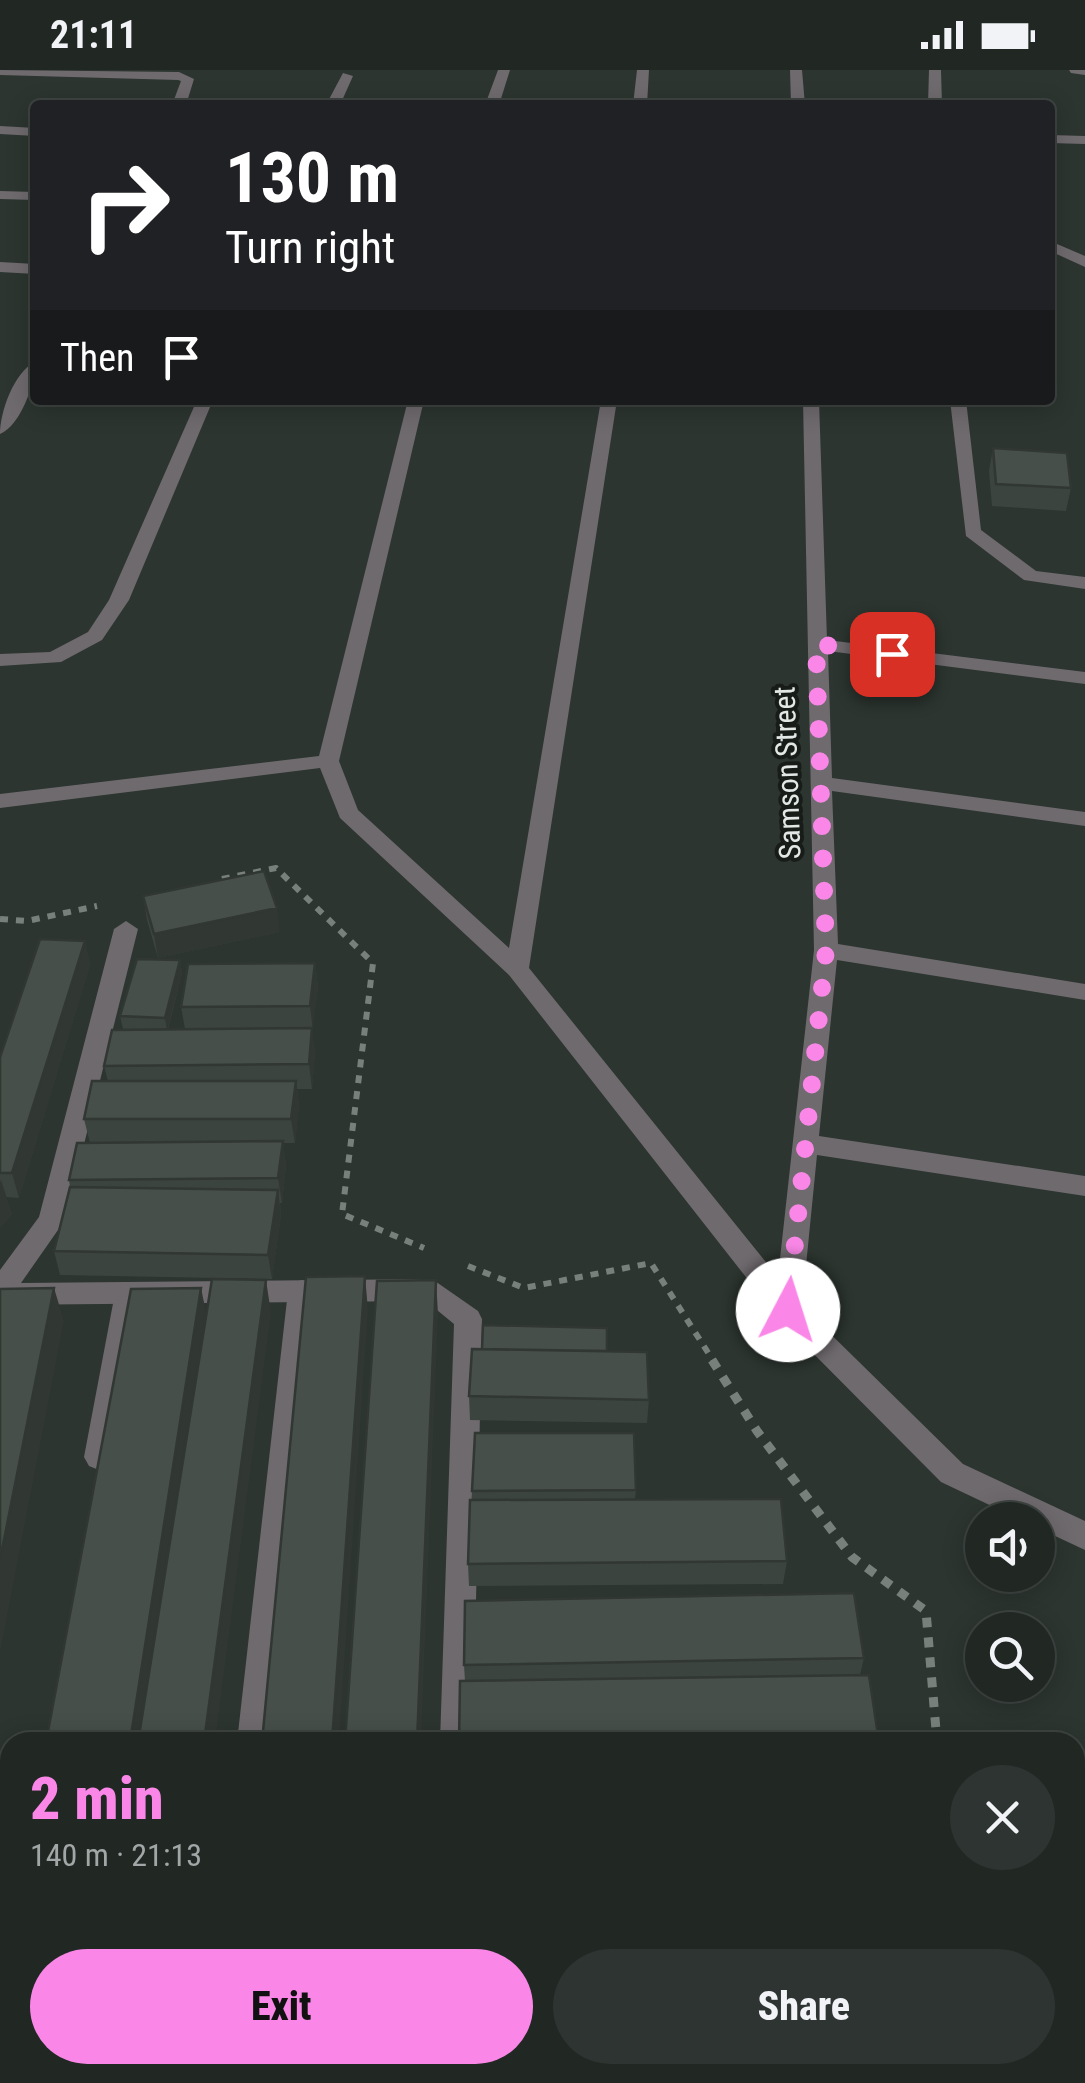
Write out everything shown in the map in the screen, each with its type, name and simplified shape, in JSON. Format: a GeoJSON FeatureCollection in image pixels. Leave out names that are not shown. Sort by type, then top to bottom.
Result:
{"type":"FeatureCollection","features":[{"type":"Feature","properties":{"kind":"street"},"geometry":{"type":"LineString","coordinates":[[494,100],[504,70]]}},
{"type":"Feature","properties":{"kind":"street"},"geometry":{"type":"LineString","coordinates":[[641,100],[644,70]]}},
{"type":"Feature","properties":{"kind":"street"},"geometry":{"type":"LineString","coordinates":[[796,70],[798,100]]}},
{"type":"Feature","properties":{"kind":"street"},"geometry":{"type":"LineString","coordinates":[[935,70],[935,100]]}},
{"type":"Feature","properties":{"kind":"street"},"geometry":{"type":"LineString","coordinates":[[1074,70],[1085,70]]}},
{"type":"Feature","properties":{"kind":"street"},"geometry":{"type":"LineString","coordinates":[[0,71],[179,76],[188,79],[181,100]]}},
{"type":"Feature","properties":{"kind":"street"},"geometry":{"type":"LineString","coordinates":[[335,100],[347,76]]}},
{"type":"Feature","properties":{"kind":"street"},"geometry":{"type":"LineString","coordinates":[[0,130],[30,132]]}},
{"type":"Feature","properties":{"kind":"street"},"geometry":{"type":"LineString","coordinates":[[1055,138],[1085,140]]}},
{"type":"Feature","properties":{"kind":"street"},"geometry":{"type":"LineString","coordinates":[[0,195],[30,196]]}},
{"type":"Feature","properties":{"kind":"street"},"geometry":{"type":"LineString","coordinates":[[1055,247],[1085,262]]}},
{"type":"Feature","properties":{"kind":"street"},"geometry":{"type":"LineString","coordinates":[[0,268],[30,269]]}},
{"type":"Feature","properties":{"kind":"street"},"geometry":{"type":"LineString","coordinates":[[0,429],[30,375]]}},
{"type":"Feature","properties":{"kind":"street"},"geometry":{"type":"LineString","coordinates":[[0,394],[19,396]]}},
{"type":"Feature","properties":{"kind":"street"},"geometry":{"type":"LineString","coordinates":[[0,660],[54,658],[95,636],[119,600],[203,405]]}},
{"type":"Feature","properties":{"kind":"street"},"geometry":{"type":"LineString","coordinates":[[415,405],[328,762],[348,813],[516,969],[788,1310],[952,1473],[1085,1536]]}},
{"type":"Feature","properties":{"kind":"street"},"geometry":{"type":"LineString","coordinates":[[516,969],[608,405]]}},
{"type":"Feature","properties":{"kind":"street","name":"Samson Street"},"geometry":{"type":"LineString","coordinates":[[788,1310],[826,950],[811,405]]}},
{"type":"Feature","properties":{"kind":"street"},"geometry":{"type":"LineString","coordinates":[[959,405],[972,532],[1031,576],[1085,583]]}},
{"type":"Feature","properties":{"kind":"street"},"geometry":{"type":"LineString","coordinates":[[816,644],[1085,678]]}},
{"type":"Feature","properties":{"kind":"street"},"geometry":{"type":"LineString","coordinates":[[0,800],[328,762]]}},
{"type":"Feature","properties":{"kind":"street"},"geometry":{"type":"LineString","coordinates":[[820,783],[1085,819]]}},
{"type":"Feature","properties":{"kind":"street"},"geometry":{"type":"LineString","coordinates":[[0,1292],[52,1220],[126,930]]}},
{"type":"Feature","properties":{"kind":"street"},"geometry":{"type":"LineString","coordinates":[[826,950],[1085,992]]}},
{"type":"Feature","properties":{"kind":"street"},"geometry":{"type":"LineString","coordinates":[[803,1144],[1085,1186]]}},
{"type":"Feature","properties":{"kind":"street"},"geometry":{"type":"LineString","coordinates":[[0,1292],[432,1290],[468,1319],[456,1732]]}},
{"type":"Feature","properties":{"kind":"street"},"geometry":{"type":"LineString","coordinates":[[254,1732],[302,1291]]}},
{"type":"Feature","properties":{"kind":"street"},"geometry":{"type":"LineString","coordinates":[[94,1488],[129,1292]]}},
{"type":"Feature","properties":{"kind":"path"},"geometry":{"type":"LineString","coordinates":[[219,880],[276,868],[373,963],[342,1214],[433,1252]]}},
{"type":"Feature","properties":{"kind":"path"},"geometry":{"type":"LineString","coordinates":[[0,919],[27,921],[104,905]]}},
{"type":"Feature","properties":{"kind":"path"},"geometry":{"type":"LineString","coordinates":[[451,1259],[524,1288],[651,1263],[758,1431],[852,1556],[926,1611],[936,1732]]}},
{"type":"Feature","properties":{"kind":"building"},"geometry":{"type":"Polygon","coordinates":[[[993,448],[1067,453],[1071,488],[996,484],[993,448]]]}},
{"type":"Feature","properties":{"kind":"building"},"geometry":{"type":"Polygon","coordinates":[[[264,871],[277,908],[154,934],[143,896],[264,871]]]}},
{"type":"Feature","properties":{"kind":"building"},"geometry":{"type":"Polygon","coordinates":[[[40,939],[85,941],[12,1173],[0,1173],[0,1057],[40,939]]]}},
{"type":"Feature","properties":{"kind":"building"},"geometry":{"type":"Polygon","coordinates":[[[137,959],[180,960],[165,1018],[120,1016],[137,959]]]}},
{"type":"Feature","properties":{"kind":"building"},"geometry":{"type":"Polygon","coordinates":[[[315,963],[310,1006],[181,1007],[188,964],[315,963]]]}},
{"type":"Feature","properties":{"kind":"building"},"geometry":{"type":"Polygon","coordinates":[[[312,1028],[309,1064],[104,1066],[112,1030],[312,1028]]]}},
{"type":"Feature","properties":{"kind":"building"},"geometry":{"type":"Polygon","coordinates":[[[92,1081],[296,1081],[291,1119],[84,1119],[92,1081]]]}},
{"type":"Feature","properties":{"kind":"building"},"geometry":{"type":"Polygon","coordinates":[[[283,1141],[278,1178],[69,1180],[77,1143],[283,1141]]]}},
{"type":"Feature","properties":{"kind":"building"},"geometry":{"type":"Polygon","coordinates":[[[70,1187],[278,1190],[268,1255],[54,1251],[70,1187]]]}},
{"type":"Feature","properties":{"kind":"building"},"geometry":{"type":"Polygon","coordinates":[[[365,1276],[333,1732],[263,1732],[306,1277],[365,1276]]]}},
{"type":"Feature","properties":{"kind":"building"},"geometry":{"type":"Polygon","coordinates":[[[212,1279],[266,1280],[205,1732],[140,1732],[212,1279]]]}},
{"type":"Feature","properties":{"kind":"building"},"geometry":{"type":"Polygon","coordinates":[[[436,1280],[417,1732],[346,1732],[377,1281],[436,1280]]]}},
{"type":"Feature","properties":{"kind":"building"},"geometry":{"type":"Polygon","coordinates":[[[54,1288],[0,1560],[0,1289],[54,1288]]]}},
{"type":"Feature","properties":{"kind":"building"},"geometry":{"type":"Polygon","coordinates":[[[201,1288],[132,1732],[48,1732],[131,1289],[201,1288]]]}},
{"type":"Feature","properties":{"kind":"building"},"geometry":{"type":"Polygon","coordinates":[[[483,1325],[607,1328],[607,1351],[482,1349],[483,1325]]]}},
{"type":"Feature","properties":{"kind":"building"},"geometry":{"type":"Polygon","coordinates":[[[472,1349],[647,1352],[649,1400],[469,1396],[472,1349]]]}},
{"type":"Feature","properties":{"kind":"building"},"geometry":{"type":"Polygon","coordinates":[[[475,1433],[634,1433],[636,1490],[472,1491],[475,1433]]]}},
{"type":"Feature","properties":{"kind":"building"},"geometry":{"type":"Polygon","coordinates":[[[781,1499],[787,1561],[468,1564],[470,1500],[781,1499]]]}},
{"type":"Feature","properties":{"kind":"building"},"geometry":{"type":"Polygon","coordinates":[[[854,1593],[864,1658],[464,1665],[465,1601],[854,1593]]]}},
{"type":"Feature","properties":{"kind":"building"},"geometry":{"type":"Polygon","coordinates":[[[869,1675],[878,1732],[459,1732],[460,1681],[869,1675]]]}},
{"type":"Feature","properties":{"kind":"route"},"geometry":{"type":"LineString","coordinates":[[788,1310],[826,950],[816,644],[892,654]]}}]}
